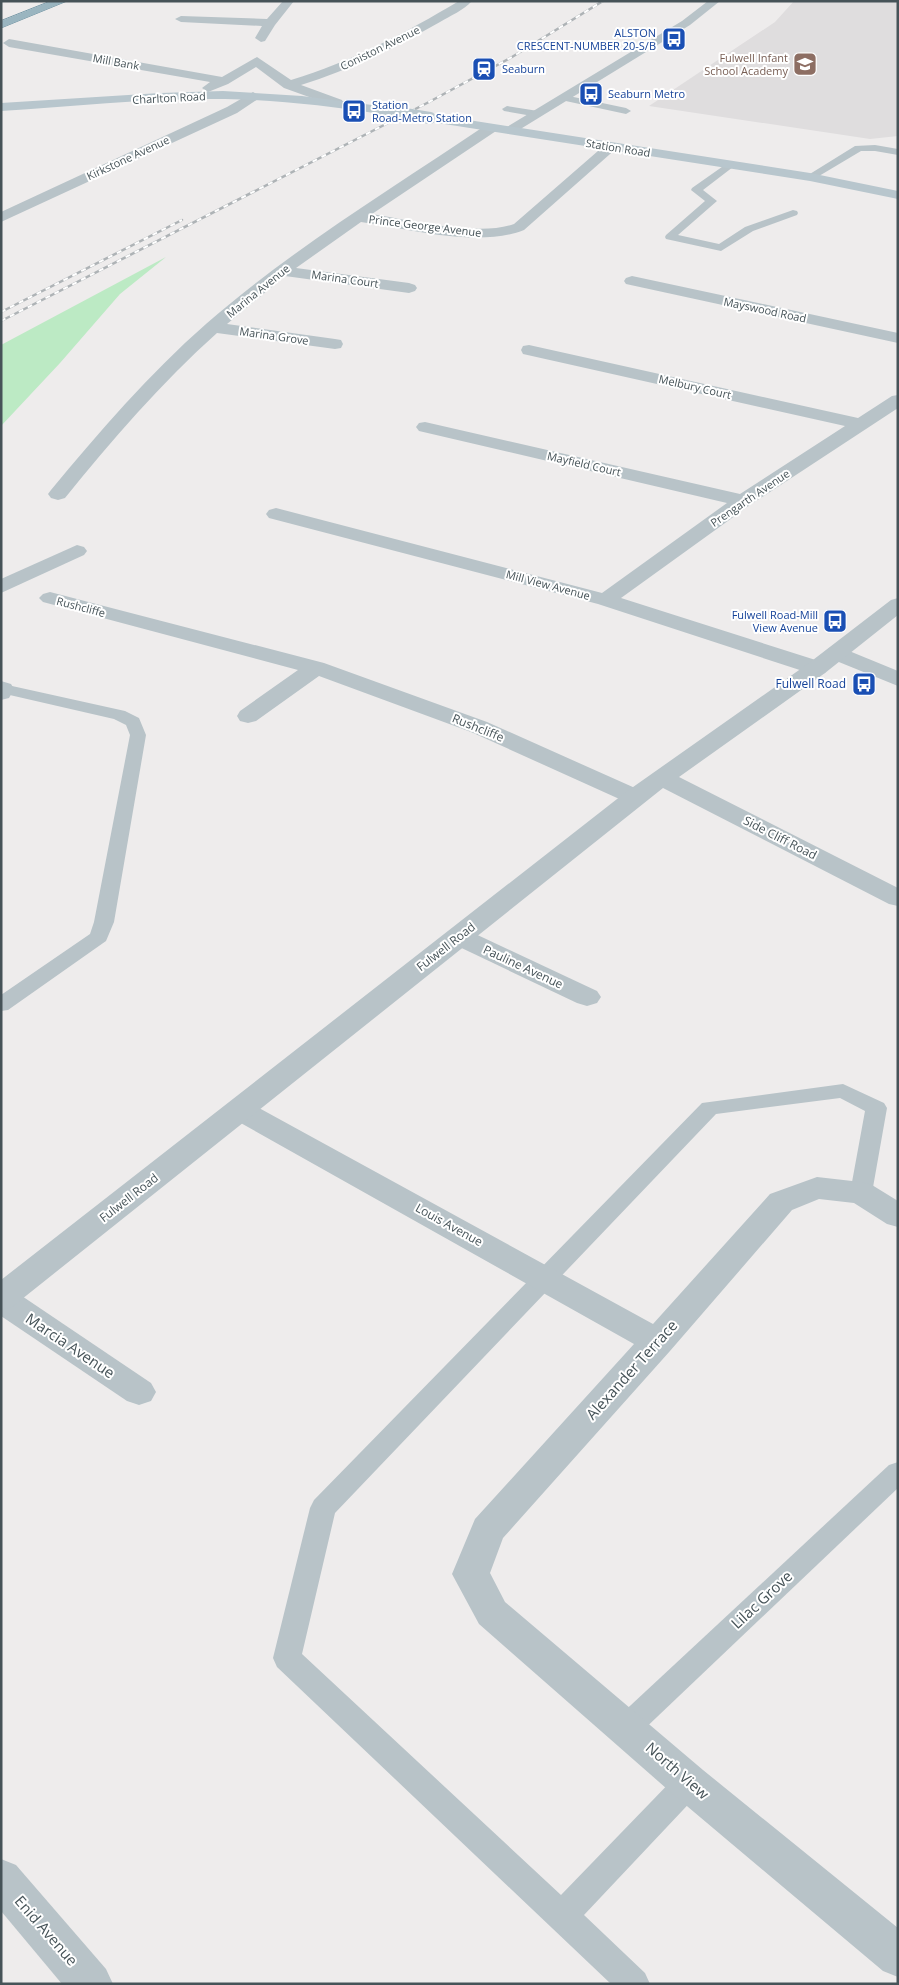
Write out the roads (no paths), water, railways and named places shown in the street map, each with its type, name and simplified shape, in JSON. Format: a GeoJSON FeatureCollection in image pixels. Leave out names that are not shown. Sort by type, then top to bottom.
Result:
{"type":"FeatureCollection","features":[{"type":"Feature","properties":{"kind":"highway"},"geometry":{"type":"LineString","coordinates":[[1,25],[62,1]]}},
{"type":"Feature","properties":{"kind":"main road","name":"Charlton Road"},"geometry":{"type":"LineString","coordinates":[[1,107],[187,96],[254,96],[337,103]]}},
{"type":"Feature","properties":{"kind":"main road","name":"Station Road"},"geometry":{"type":"LineString","coordinates":[[337,103],[810,177],[898,195]]}},
{"type":"Feature","properties":{"kind":"street"},"geometry":{"type":"LineString","coordinates":[[289,1],[270,23],[257,44],[257,61],[271,74],[288,85],[337,103]]}},
{"type":"Feature","properties":{"kind":"street","name":"Coniston Avenue"},"geometry":{"type":"LineString","coordinates":[[288,85],[331,72],[433,21],[467,1]]}},
{"type":"Feature","properties":{"kind":"street"},"geometry":{"type":"LineString","coordinates":[[509,130],[686,23],[714,1]]}},
{"type":"Feature","properties":{"kind":"street"},"geometry":{"type":"LineString","coordinates":[[181,19],[270,23]]}},
{"type":"Feature","properties":{"kind":"street","name":"Mill Bank"},"geometry":{"type":"LineString","coordinates":[[9,43],[224,81]]}},
{"type":"Feature","properties":{"kind":"street"},"geometry":{"type":"LineString","coordinates":[[187,96],[224,81],[257,61]]}},
{"type":"Feature","properties":{"kind":"street","name":"Kirkstone Avenue"},"geometry":{"type":"LineString","coordinates":[[1,218],[232,110],[254,96]]}},
{"type":"Feature","properties":{"kind":"street","name":"Marina Avenue"},"geometry":{"type":"LineString","coordinates":[[58,494],[111,429],[166,371],[212,328],[282,271],[491,128]]}},
{"type":"Feature","properties":{"kind":"street","name":"Prince George Avenue"},"geometry":{"type":"LineString","coordinates":[[358,218],[475,234],[506,232],[519,227],[611,147]]}},
{"type":"Feature","properties":{"kind":"street","name":"Marina Court"},"geometry":{"type":"LineString","coordinates":[[282,271],[409,288]]}},
{"type":"Feature","properties":{"kind":"street","name":"Mayswood Road"},"geometry":{"type":"LineString","coordinates":[[632,281],[898,338]]}},
{"type":"Feature","properties":{"kind":"street","name":"Marina Grove"},"geometry":{"type":"LineString","coordinates":[[212,328],[335,344]]}},
{"type":"Feature","properties":{"kind":"street","name":"Melbury Court"},"geometry":{"type":"LineString","coordinates":[[529,350],[860,424]]}},
{"type":"Feature","properties":{"kind":"street","name":"Prengarth Avenue"},"geometry":{"type":"LineString","coordinates":[[605,600],[743,501],[898,400]]}},
{"type":"Feature","properties":{"kind":"street","name":"Mayfield Court"},"geometry":{"type":"LineString","coordinates":[[425,427],[743,501]]}},
{"type":"Feature","properties":{"kind":"street","name":"Mill View Avenue"},"geometry":{"type":"LineString","coordinates":[[276,514],[898,679]]}},
{"type":"Feature","properties":{"kind":"street"},"geometry":{"type":"LineString","coordinates":[[1,587],[45,558],[77,551]]}},
{"type":"Feature","properties":{"kind":"street","name":"Rushcliffe"},"geometry":{"type":"LineString","coordinates":[[50,598],[316,668],[479,727],[635,797]]}},
{"type":"Feature","properties":{"kind":"street","name":"Fulwell Road"},"geometry":{"type":"LineString","coordinates":[[1,1298],[635,797],[827,661],[898,604]]}},
{"type":"Feature","properties":{"kind":"street"},"geometry":{"type":"LineString","coordinates":[[248,716],[316,668]]}},
{"type":"Feature","properties":{"kind":"street","name":"Side Cliff Road"},"geometry":{"type":"LineString","coordinates":[[662,778],[898,898]]}},
{"type":"Feature","properties":{"kind":"street","name":"Pauline Avenue"},"geometry":{"type":"LineString","coordinates":[[460,936],[587,997]]}},
{"type":"Feature","properties":{"kind":"street","name":"Louis Avenue"},"geometry":{"type":"LineString","coordinates":[[240,1110],[658,1342]]}},
{"type":"Feature","properties":{"kind":"street","name":"Alexander Terrace"},"geometry":{"type":"LineString","coordinates":[[471,1574],[488,1530],[658,1342],[781,1202],[817,1188],[861,1192]]}},
{"type":"Feature","properties":{"kind":"street"},"geometry":{"type":"LineString","coordinates":[[861,1192],[898,1216]]}},
{"type":"Feature","properties":{"kind":"street","name":"Marcia Avenue"},"geometry":{"type":"LineString","coordinates":[[1,1298],[139,1392]]}},
{"type":"Feature","properties":{"kind":"street","name":"North View"},"geometry":{"type":"LineString","coordinates":[[471,1574],[492,1613],[690,1783],[898,1956]]}},
{"type":"Feature","properties":{"kind":"street","name":"Enid Avenue"},"geometry":{"type":"LineString","coordinates":[[1,1879],[91,1984]]}},
{"type":"Feature","properties":{"kind":"lane"},"geometry":{"type":"LineString","coordinates":[[564,98],[626,111]]}},
{"type":"Feature","properties":{"kind":"lane"},"geometry":{"type":"LineString","coordinates":[[507,109],[538,114]]}},
{"type":"Feature","properties":{"kind":"lane"},"geometry":{"type":"LineString","coordinates":[[810,177],[859,148],[875,148],[898,152]]}},
{"type":"Feature","properties":{"kind":"lane"},"geometry":{"type":"LineString","coordinates":[[729,165],[696,190],[712,201],[670,237],[721,248],[749,229],[793,213]]}},
{"type":"Feature","properties":{"kind":"lane"},"geometry":{"type":"LineString","coordinates":[[1,1005],[98,937],[104,922],[138,735],[132,722],[119,715],[2,690]]}},
{"type":"Feature","properties":{"kind":"lane"},"geometry":{"type":"LineString","coordinates":[[634,1984],[287,1658],[323,1508],[710,1108],[843,1091],[876,1108],[861,1192]]}},
{"type":"Feature","properties":{"kind":"lane","name":"Lilac Grove"},"geometry":{"type":"LineString","coordinates":[[627,1728],[898,1472]]}},
{"type":"Feature","properties":{"kind":"lane"},"geometry":{"type":"LineString","coordinates":[[562,1916],[690,1783]]}},
{"type":"Feature","properties":{"kind":"railway"},"geometry":{"type":"LineString","coordinates":[[1,321],[429,102],[512,57],[603,1]]}},
{"type":"Feature","properties":{"kind":"railway"},"geometry":{"type":"LineString","coordinates":[[1,312],[182,220]]}},
{"type":"Feature","properties":{"kind":"place","name":"ALSTON CRESCENT-NUMBER 20-S/B"},"geometry":{"type":"Point","coordinates":[674,39]}},
{"type":"Feature","properties":{"kind":"place","name":"Fulwell Infant School Academy"},"geometry":{"type":"Point","coordinates":[805,64]}},
{"type":"Feature","properties":{"kind":"place","name":"Seaburn"},"geometry":{"type":"Point","coordinates":[484,69]}},
{"type":"Feature","properties":{"kind":"place","name":"Seaburn Metro"},"geometry":{"type":"Point","coordinates":[591,94]}},
{"type":"Feature","properties":{"kind":"place","name":"Station Road-Metro Station"},"geometry":{"type":"Point","coordinates":[354,111]}},
{"type":"Feature","properties":{"kind":"place","name":"Fulwell Road-Mill View Avenue"},"geometry":{"type":"Point","coordinates":[835,621]}},
{"type":"Feature","properties":{"kind":"place","name":"Fulwell Road"},"geometry":{"type":"Point","coordinates":[864,684]}}]}
